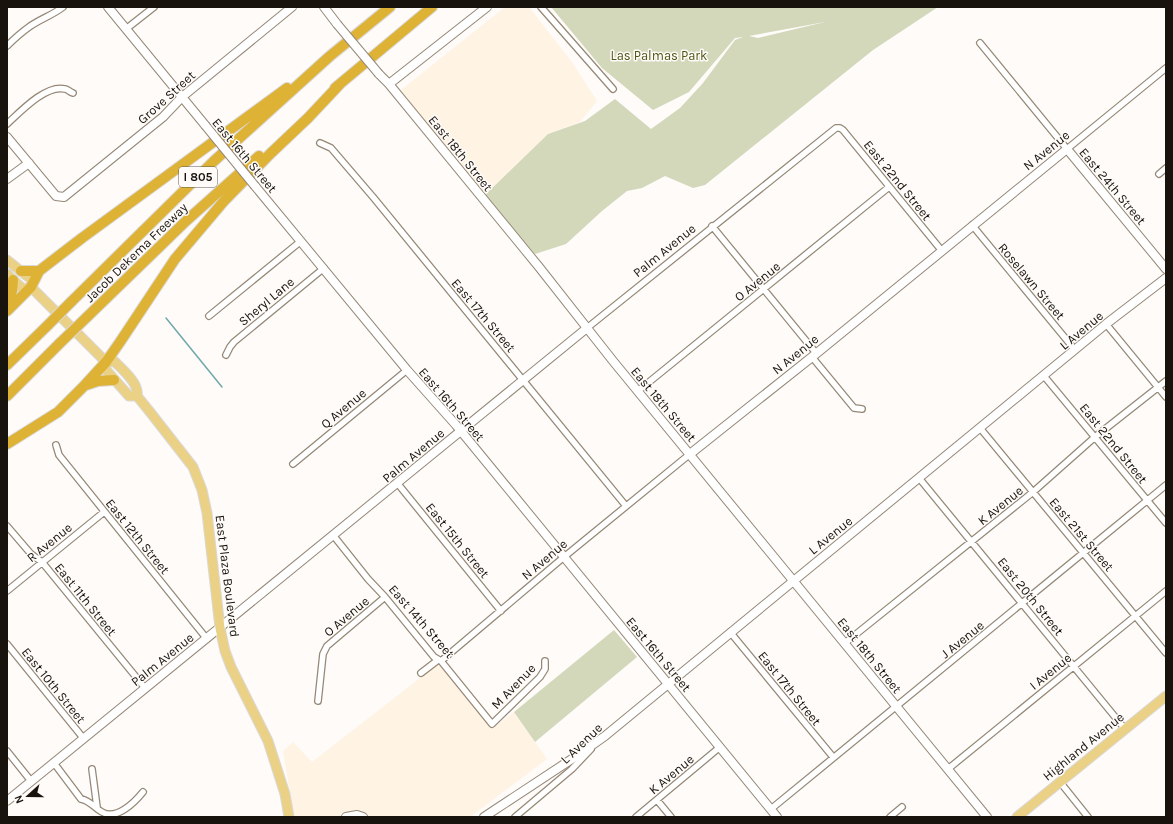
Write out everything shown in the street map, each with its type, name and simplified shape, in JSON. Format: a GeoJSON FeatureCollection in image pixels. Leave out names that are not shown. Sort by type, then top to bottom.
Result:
{"type":"FeatureCollection","features":[{"type":"Feature","properties":{"kind":"highway","name":"Jacob Dekema Freeway"},"geometry":{"type":"LineString","coordinates":[[7,365],[214,161],[330,56],[390,7]]}},
{"type":"Feature","properties":{"kind":"highway","name":"Jacob Dekema Freeway"},"geometry":{"type":"LineString","coordinates":[[7,396],[186,221],[340,84],[432,7]]}},
{"type":"Feature","properties":{"kind":"highway"},"geometry":{"type":"LineString","coordinates":[[7,310],[31,287],[39,271],[330,56]]}},
{"type":"Feature","properties":{"kind":"highway"},"geometry":{"type":"LineString","coordinates":[[7,444],[58,412],[84,386],[106,362],[175,259],[219,206],[308,118],[340,84]]}},
{"type":"Feature","properties":{"kind":"highway"},"geometry":{"type":"LineString","coordinates":[[21,271],[39,271]]}},
{"type":"Feature","properties":{"kind":"highway"},"geometry":{"type":"LineString","coordinates":[[7,310],[12,290],[10,277]]}},
{"type":"Feature","properties":{"kind":"highway"},"geometry":{"type":"LineString","coordinates":[[84,386],[98,381],[114,380]]}},
{"type":"Feature","properties":{"kind":"main road","name":"East Plaza Boulevard"},"geometry":{"type":"LineString","coordinates":[[7,260],[32,280],[31,287]]}},
{"type":"Feature","properties":{"kind":"main road","name":"East Plaza Boulevard"},"geometry":{"type":"LineString","coordinates":[[10,277],[23,289],[31,287]]}},
{"type":"Feature","properties":{"kind":"main road","name":"East Plaza Boulevard"},"geometry":{"type":"LineString","coordinates":[[31,287],[106,362],[106,370],[129,396],[137,396]]}},
{"type":"Feature","properties":{"kind":"main road","name":"East Plaza Boulevard"},"geometry":{"type":"LineString","coordinates":[[106,362],[114,361],[123,369],[137,387],[137,396],[193,467],[202,490],[207,513],[220,628],[225,651],[262,728],[275,760],[285,794],[289,817]]}},
{"type":"Feature","properties":{"kind":"main road","name":"Highland Avenue"},"geometry":{"type":"LineString","coordinates":[[1018,817],[1166,696]]}},
{"type":"Feature","properties":{"kind":"street"},"geometry":{"type":"LineString","coordinates":[[7,46],[29,27],[56,13],[63,7]]}},
{"type":"Feature","properties":{"kind":"street","name":"East 16th Street"},"geometry":{"type":"LineString","coordinates":[[108,7],[407,370],[460,431],[777,817]]}},
{"type":"Feature","properties":{"kind":"street"},"geometry":{"type":"LineString","coordinates":[[126,29],[154,7]]}},
{"type":"Feature","properties":{"kind":"street","name":"Grove Street"},"geometry":{"type":"LineString","coordinates":[[29,163],[56,196],[64,197],[163,118],[182,97],[292,7]]}},
{"type":"Feature","properties":{"kind":"street","name":"East 18th Street"},"geometry":{"type":"LineString","coordinates":[[324,7],[539,267],[638,391],[987,817]]}},
{"type":"Feature","properties":{"kind":"street"},"geometry":{"type":"LineString","coordinates":[[389,84],[487,7]]}},
{"type":"Feature","properties":{"kind":"street"},"geometry":{"type":"LineString","coordinates":[[540,7],[613,88]]}},
{"type":"Feature","properties":{"kind":"street","name":"East 24th Street"},"geometry":{"type":"LineString","coordinates":[[980,43],[1166,270]]}},
{"type":"Feature","properties":{"kind":"street","name":"N Avenue"},"geometry":{"type":"LineString","coordinates":[[422,673],[440,661],[626,506],[1166,68]]}},
{"type":"Feature","properties":{"kind":"street"},"geometry":{"type":"LineString","coordinates":[[7,124],[44,92],[56,88],[65,89],[73,93]]}},
{"type":"Feature","properties":{"kind":"street","name":"Palm Avenue"},"geometry":{"type":"LineString","coordinates":[[7,801],[333,535],[398,484],[460,431],[712,226],[836,128]]}},
{"type":"Feature","properties":{"kind":"street","name":"East 22nd Street"},"geometry":{"type":"LineString","coordinates":[[836,128],[843,130],[942,250]]}},
{"type":"Feature","properties":{"kind":"street"},"geometry":{"type":"LineString","coordinates":[[7,137],[29,163],[7,179]]}},
{"type":"Feature","properties":{"kind":"street","name":"East 17th Street"},"geometry":{"type":"LineString","coordinates":[[320,143],[330,148],[373,197],[626,506]]}},
{"type":"Feature","properties":{"kind":"street"},"geometry":{"type":"LineString","coordinates":[[1158,174],[1166,168]]}},
{"type":"Feature","properties":{"kind":"street","name":"O Avenue"},"geometry":{"type":"LineString","coordinates":[[638,391],[890,188]]}},
{"type":"Feature","properties":{"kind":"street","name":"Roselawn Street"},"geometry":{"type":"LineString","coordinates":[[972,225],[1075,350]]}},
{"type":"Feature","properties":{"kind":"street"},"geometry":{"type":"LineString","coordinates":[[712,226],[764,289],[854,408],[862,409]]}},
{"type":"Feature","properties":{"kind":"street"},"geometry":{"type":"LineString","coordinates":[[209,316],[301,241]]}},
{"type":"Feature","properties":{"kind":"street","name":"Sheryl Lane"},"geometry":{"type":"LineString","coordinates":[[226,355],[234,342],[324,268]]}},
{"type":"Feature","properties":{"kind":"street","name":"L Avenue"},"geometry":{"type":"LineString","coordinates":[[515,817],[572,769],[605,736],[668,683],[1106,324],[1166,278]]}},
{"type":"Feature","properties":{"kind":"street"},"geometry":{"type":"LineString","coordinates":[[1106,324],[1166,397]]}},
{"type":"Feature","properties":{"kind":"street","name":"Q Avenue"},"geometry":{"type":"LineString","coordinates":[[293,464],[407,370]]}},
{"type":"Feature","properties":{"kind":"street","name":"East 22nd Street"},"geometry":{"type":"LineString","coordinates":[[1044,376],[1166,523]]}},
{"type":"Feature","properties":{"kind":"street","name":"K Avenue"},"geometry":{"type":"LineString","coordinates":[[845,643],[972,542],[1033,492],[1095,437],[1166,381]]}},
{"type":"Feature","properties":{"kind":"street","name":"East 21st Street"},"geometry":{"type":"LineString","coordinates":[[980,428],[1166,653]]}},
{"type":"Feature","properties":{"kind":"street","name":"East 12th Street"},"geometry":{"type":"LineString","coordinates":[[56,445],[59,455],[207,639]]}},
{"type":"Feature","properties":{"kind":"street","name":"East 20th Street"},"geometry":{"type":"LineString","coordinates":[[919,478],[1125,729]]}},
{"type":"Feature","properties":{"kind":"street","name":"East 15th Street"},"geometry":{"type":"LineString","coordinates":[[398,484],[501,611]]}},
{"type":"Feature","properties":{"kind":"street","name":"J Avenue"},"geometry":{"type":"LineString","coordinates":[[771,809],[1166,485]]}},
{"type":"Feature","properties":{"kind":"street","name":"R Avenue"},"geometry":{"type":"LineString","coordinates":[[7,591],[104,512]]}},
{"type":"Feature","properties":{"kind":"street","name":"East 11th Street"},"geometry":{"type":"LineString","coordinates":[[7,526],[31,554],[42,562],[145,688]]}},
{"type":"Feature","properties":{"kind":"street","name":"East 14th Street"},"geometry":{"type":"LineString","coordinates":[[333,535],[368,579],[385,597],[434,657],[440,661],[492,724]]}},
{"type":"Feature","properties":{"kind":"street","name":"I Avenue"},"geometry":{"type":"LineString","coordinates":[[948,769],[1136,617],[1166,590]]}},
{"type":"Feature","properties":{"kind":"street","name":"O Avenue"},"geometry":{"type":"LineString","coordinates":[[318,700],[323,654],[327,646],[385,597]]}},
{"type":"Feature","properties":{"kind":"street","name":"East 17th Street"},"geometry":{"type":"LineString","coordinates":[[730,632],[833,758]]}},
{"type":"Feature","properties":{"kind":"street","name":"East 10th Street"},"geometry":{"type":"LineString","coordinates":[[7,644],[84,739]]}},
{"type":"Feature","properties":{"kind":"street","name":"M Avenue"},"geometry":{"type":"LineString","coordinates":[[492,724],[540,677],[545,669],[545,661]]}},
{"type":"Feature","properties":{"kind":"street"},"geometry":{"type":"LineString","coordinates":[[484,817],[581,754],[605,736]]}},
{"type":"Feature","properties":{"kind":"street","name":"K Avenue"},"geometry":{"type":"LineString","coordinates":[[636,817],[720,747]]}},
{"type":"Feature","properties":{"kind":"street"},"geometry":{"type":"LineString","coordinates":[[7,751],[31,781]]}},
{"type":"Feature","properties":{"kind":"street"},"geometry":{"type":"LineString","coordinates":[[54,763],[81,800],[88,801],[104,814],[121,812],[138,799],[143,792]]}},
{"type":"Feature","properties":{"kind":"street"},"geometry":{"type":"LineString","coordinates":[[92,769],[97,807]]}},
{"type":"Feature","properties":{"kind":"street"},"geometry":{"type":"LineString","coordinates":[[1060,782],[1088,817]]}},
{"type":"Feature","properties":{"kind":"street"},"geometry":{"type":"LineString","coordinates":[[657,800],[671,817]]}},
{"type":"Feature","properties":{"kind":"street"},"geometry":{"type":"LineString","coordinates":[[890,817],[902,807]]}},
{"type":"Feature","properties":{"kind":"street"},"geometry":{"type":"LineString","coordinates":[[346,817],[357,815],[363,817]]}},
{"type":"Feature","properties":{"kind":"shaded area"},"geometry":{"type":"Polygon","coordinates":[[[505,7],[529,7],[572,62],[597,101],[580,122],[548,134],[484,196],[401,90],[505,7]]]}},
{"type":"Feature","properties":{"kind":"shaded area"},"geometry":{"type":"Polygon","coordinates":[[[438,664],[493,728],[514,712],[547,759],[470,817],[294,817],[283,751],[293,742],[312,762],[438,664]]]}},
{"type":"Feature","properties":{"kind":"green space","name":"Las Palmas Park"},"geometry":{"type":"Polygon","coordinates":[[[551,7],[938,7],[873,50],[705,185],[693,188],[665,176],[642,188],[627,191],[602,211],[566,244],[535,254],[484,196],[548,134],[585,121],[615,99],[651,129],[680,108],[703,83],[735,40],[743,37],[735,38],[689,92],[653,110],[602,68],[551,7]],[[825,22],[749,36],[758,38],[825,22]]]}},
{"type":"Feature","properties":{"kind":"green space"},"geometry":{"type":"Polygon","coordinates":[[[614,630],[637,657],[535,742],[514,712],[614,630]]]}},
{"type":"Feature","properties":{"kind":"waterway"},"geometry":{"type":"LineString","coordinates":[[166,318],[222,387]]}}]}
